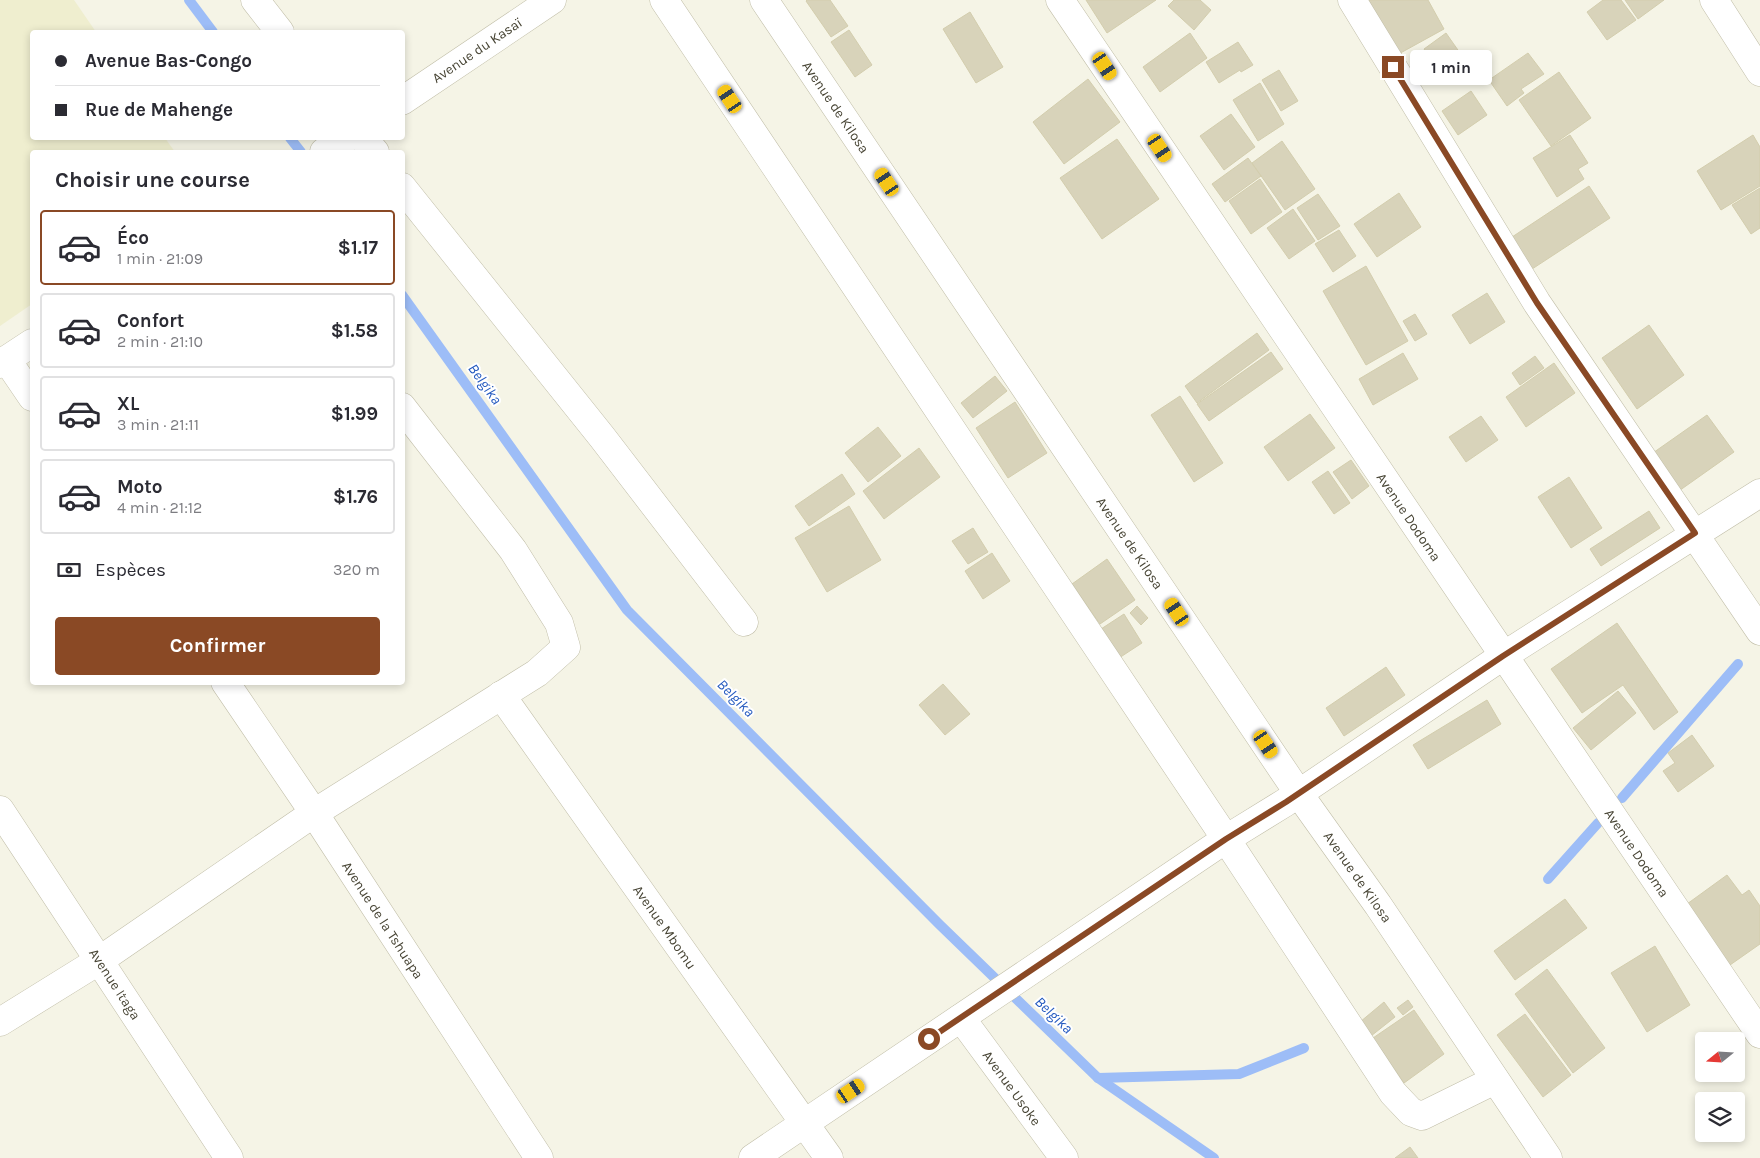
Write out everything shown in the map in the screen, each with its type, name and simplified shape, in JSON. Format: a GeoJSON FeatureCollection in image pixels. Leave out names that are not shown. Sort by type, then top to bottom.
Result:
{"type":"FeatureCollection","features":[{"type":"Feature","properties":{"kind":"street"},"geometry":{"type":"LineString","coordinates":[[255,0],[278,30]]}},
{"type":"Feature","properties":{"kind":"street","name":"Avenue du Kasaï"},"geometry":{"type":"LineString","coordinates":[[405,99],[552,0]]}},
{"type":"Feature","properties":{"kind":"street"},"geometry":{"type":"LineString","coordinates":[[664,0],[1226,839],[1393,1093],[1411,1112],[1422,1116],[1495,1080]]}},
{"type":"Feature","properties":{"kind":"street","name":"Avenue de Kilosa"},"geometry":{"type":"LineString","coordinates":[[764,0],[1299,794],[1378,905],[1548,1158]]}},
{"type":"Feature","properties":{"kind":"street","name":"Avenue Dodoma"},"geometry":{"type":"LineString","coordinates":[[1060,0],[1760,1034]]}},
{"type":"Feature","properties":{"kind":"street"},"geometry":{"type":"LineString","coordinates":[[1352,0],[1537,303],[1760,631]]}},
{"type":"Feature","properties":{"kind":"street"},"geometry":{"type":"LineString","coordinates":[[1714,0],[1760,72]]}},
{"type":"Feature","properties":{"kind":"street"},"geometry":{"type":"LineString","coordinates":[[327,150],[344,140]]}},
{"type":"Feature","properties":{"kind":"street"},"geometry":{"type":"LineString","coordinates":[[365,140],[373,150]]}},
{"type":"Feature","properties":{"kind":"street"},"geometry":{"type":"LineString","coordinates":[[405,191],[602,437],[744,622]]}},
{"type":"Feature","properties":{"kind":"street"},"geometry":{"type":"LineString","coordinates":[[30,344],[3,362],[30,396]]}},
{"type":"Feature","properties":{"kind":"street"},"geometry":{"type":"LineString","coordinates":[[0,1022],[100,960],[314,813],[537,673],[566,647],[559,623],[513,550],[405,411]]}},
{"type":"Feature","properties":{"kind":"street"},"geometry":{"type":"LineString","coordinates":[[753,1158],[1226,839],[1299,794],[1503,656],[1760,493]]}},
{"type":"Feature","properties":{"kind":"street","name":"Avenue de la Tshuapa"},"geometry":{"type":"LineString","coordinates":[[228,685],[314,813],[539,1158]]}},
{"type":"Feature","properties":{"kind":"street","name":"Avenue Mbomu"},"geometry":{"type":"LineString","coordinates":[[501,695],[829,1158]]}},
{"type":"Feature","properties":{"kind":"street","name":"Avenue Itaga"},"geometry":{"type":"LineString","coordinates":[[0,810],[229,1158]]}},
{"type":"Feature","properties":{"kind":"street","name":"Avenue Usoke"},"geometry":{"type":"LineString","coordinates":[[968,1013],[1064,1158]]}},
{"type":"Feature","properties":{"kind":"shaded area"},"geometry":{"type":"Polygon","coordinates":[[[0,0],[74,0],[95,30],[30,30],[30,140],[166,140],[174,150],[30,150],[30,305],[0,326],[0,0]]]}},
{"type":"Feature","properties":{"kind":"building"},"geometry":{"type":"Polygon","coordinates":[[[807,0],[830,0],[848,26],[831,37],[807,0]]]}},
{"type":"Feature","properties":{"kind":"building"},"geometry":{"type":"Polygon","coordinates":[[[1086,0],[1156,0],[1107,33],[1086,0]]]}},
{"type":"Feature","properties":{"kind":"building"},"geometry":{"type":"Polygon","coordinates":[[[1174,0],[1200,0],[1211,10],[1194,30],[1168,6],[1174,0]]]}},
{"type":"Feature","properties":{"kind":"building"},"geometry":{"type":"Polygon","coordinates":[[[1364,0],[1428,0],[1444,29],[1395,56],[1364,0]]]}},
{"type":"Feature","properties":{"kind":"building"},"geometry":{"type":"Polygon","coordinates":[[[1603,0],[1621,0],[1636,20],[1607,40],[1587,12],[1603,0]]]}},
{"type":"Feature","properties":{"kind":"building"},"geometry":{"type":"Polygon","coordinates":[[[1625,0],[1664,0],[1638,19],[1625,0]]]}},
{"type":"Feature","properties":{"kind":"building"},"geometry":{"type":"Polygon","coordinates":[[[970,12],[1003,67],[976,83],[943,29],[970,12]]]}},
{"type":"Feature","properties":{"kind":"building"},"geometry":{"type":"Polygon","coordinates":[[[849,30],[872,65],[855,77],[831,42],[849,30]]]}},
{"type":"Feature","properties":{"kind":"building"},"geometry":{"type":"Polygon","coordinates":[[[1190,33],[1207,58],[1160,92],[1143,67],[1190,33]]]}},
{"type":"Feature","properties":{"kind":"building"},"geometry":{"type":"Polygon","coordinates":[[[1446,33],[1460,53],[1438,69],[1424,49],[1446,33]]]}},
{"type":"Feature","properties":{"kind":"building"},"geometry":{"type":"Polygon","coordinates":[[[1238,42],[1253,65],[1241,72],[1240,70],[1219,83],[1206,62],[1238,42]]]}},
{"type":"Feature","properties":{"kind":"building"},"geometry":{"type":"Polygon","coordinates":[[[1528,53],[1544,74],[1521,89],[1524,93],[1507,106],[1489,80],[1528,53]]]}},
{"type":"Feature","properties":{"kind":"building"},"geometry":{"type":"Polygon","coordinates":[[[1279,70],[1298,101],[1281,111],[1262,80],[1279,70]]]}},
{"type":"Feature","properties":{"kind":"building"},"geometry":{"type":"Polygon","coordinates":[[[1559,72],[1591,118],[1551,146],[1519,100],[1559,72]]]}},
{"type":"Feature","properties":{"kind":"building"},"geometry":{"type":"Polygon","coordinates":[[[1088,79],[1120,122],[1064,164],[1033,122],[1088,79]]]}},
{"type":"Feature","properties":{"kind":"building"},"geometry":{"type":"Polygon","coordinates":[[[1260,83],[1284,124],[1258,141],[1233,100],[1260,83]]]}},
{"type":"Feature","properties":{"kind":"building"},"geometry":{"type":"Polygon","coordinates":[[[1471,91],[1487,115],[1458,135],[1442,111],[1471,91]]]}},
{"type":"Feature","properties":{"kind":"building"},"geometry":{"type":"Polygon","coordinates":[[[1231,114],[1255,147],[1224,170],[1200,136],[1231,114]]]}},
{"type":"Feature","properties":{"kind":"building"},"geometry":{"type":"Polygon","coordinates":[[[1570,135],[1588,163],[1578,169],[1584,179],[1557,197],[1533,158],[1570,135]]]}},
{"type":"Feature","properties":{"kind":"building"},"geometry":{"type":"Polygon","coordinates":[[[1753,135],[1760,147],[1760,186],[1721,210],[1697,171],[1753,135]]]}},
{"type":"Feature","properties":{"kind":"building"},"geometry":{"type":"Polygon","coordinates":[[[1117,139],[1159,199],[1102,239],[1060,178],[1117,139]]]}},
{"type":"Feature","properties":{"kind":"building"},"geometry":{"type":"Polygon","coordinates":[[[1282,141],[1315,189],[1285,210],[1252,163],[1282,141]]]}},
{"type":"Feature","properties":{"kind":"building"},"geometry":{"type":"Polygon","coordinates":[[[1248,158],[1261,176],[1225,202],[1212,184],[1248,158]]]}},
{"type":"Feature","properties":{"kind":"building"},"geometry":{"type":"Polygon","coordinates":[[[1260,179],[1282,212],[1251,234],[1229,201],[1260,179]]]}},
{"type":"Feature","properties":{"kind":"building"},"geometry":{"type":"Polygon","coordinates":[[[1589,186],[1610,218],[1526,273],[1506,241],[1589,186]]]}},
{"type":"Feature","properties":{"kind":"building"},"geometry":{"type":"Polygon","coordinates":[[[1760,188],[1760,228],[1751,234],[1732,205],[1760,188]]]}},
{"type":"Feature","properties":{"kind":"building"},"geometry":{"type":"Polygon","coordinates":[[[1399,193],[1421,227],[1377,257],[1354,224],[1399,193]]]}},
{"type":"Feature","properties":{"kind":"building"},"geometry":{"type":"Polygon","coordinates":[[[1318,194],[1340,226],[1318,240],[1297,208],[1318,194]]]}},
{"type":"Feature","properties":{"kind":"building"},"geometry":{"type":"Polygon","coordinates":[[[1293,209],[1315,241],[1289,259],[1267,228],[1293,209]]]}},
{"type":"Feature","properties":{"kind":"building"},"geometry":{"type":"Polygon","coordinates":[[[1339,230],[1356,256],[1333,272],[1315,244],[1339,230]]]}},
{"type":"Feature","properties":{"kind":"building"},"geometry":{"type":"Polygon","coordinates":[[[1366,266],[1408,341],[1366,365],[1323,291],[1366,266]]]}},
{"type":"Feature","properties":{"kind":"building"},"geometry":{"type":"Polygon","coordinates":[[[1487,293],[1505,322],[1470,344],[1452,315],[1487,293]]]}},
{"type":"Feature","properties":{"kind":"building"},"geometry":{"type":"Polygon","coordinates":[[[1415,314],[1427,334],[1415,341],[1403,321],[1415,314]]]}},
{"type":"Feature","properties":{"kind":"building"},"geometry":{"type":"Polygon","coordinates":[[[1649,325],[1684,375],[1637,409],[1602,358],[1649,325]]]}},
{"type":"Feature","properties":{"kind":"building"},"geometry":{"type":"Polygon","coordinates":[[[1257,333],[1269,350],[1197,403],[1185,386],[1257,333]]]}},
{"type":"Feature","properties":{"kind":"building"},"geometry":{"type":"Polygon","coordinates":[[[1271,352],[1283,369],[1209,421],[1197,404],[1271,352]]]}},
{"type":"Feature","properties":{"kind":"building"},"geometry":{"type":"Polygon","coordinates":[[[1403,353],[1418,379],[1373,405],[1359,379],[1403,353]]]}},
{"type":"Feature","properties":{"kind":"building"},"geometry":{"type":"Polygon","coordinates":[[[1535,356],[1544,368],[1520,385],[1512,373],[1535,356]]]}},
{"type":"Feature","properties":{"kind":"building"},"geometry":{"type":"Polygon","coordinates":[[[1554,363],[1575,393],[1526,427],[1506,397],[1554,363]]]}},
{"type":"Feature","properties":{"kind":"building"},"geometry":{"type":"Polygon","coordinates":[[[995,376],[1007,391],[973,418],[961,403],[995,376]]]}},
{"type":"Feature","properties":{"kind":"building"},"geometry":{"type":"Polygon","coordinates":[[[1180,396],[1223,463],[1194,482],[1151,415],[1180,396]]]}},
{"type":"Feature","properties":{"kind":"building"},"geometry":{"type":"Polygon","coordinates":[[[1015,402],[1047,453],[1008,478],[976,428],[1015,402]]]}},
{"type":"Feature","properties":{"kind":"building"},"geometry":{"type":"Polygon","coordinates":[[[1310,414],[1335,448],[1288,481],[1264,447],[1310,414]]]}},
{"type":"Feature","properties":{"kind":"building"},"geometry":{"type":"Polygon","coordinates":[[[1707,415],[1734,452],[1676,493],[1650,455],[1707,415]]]}},
{"type":"Feature","properties":{"kind":"building"},"geometry":{"type":"Polygon","coordinates":[[[1481,416],[1498,440],[1466,462],[1449,437],[1481,416]]]}},
{"type":"Feature","properties":{"kind":"building"},"geometry":{"type":"Polygon","coordinates":[[[878,427],[901,456],[868,482],[845,453],[878,427]]]}},
{"type":"Feature","properties":{"kind":"building"},"geometry":{"type":"Polygon","coordinates":[[[919,448],[940,477],[884,519],[863,491],[919,448]]]}},
{"type":"Feature","properties":{"kind":"building"},"geometry":{"type":"Polygon","coordinates":[[[1351,460],[1369,486],[1352,499],[1333,472],[1351,460]]]}},
{"type":"Feature","properties":{"kind":"building"},"geometry":{"type":"Polygon","coordinates":[[[1328,471],[1350,503],[1334,514],[1312,482],[1328,471]]]}},
{"type":"Feature","properties":{"kind":"building"},"geometry":{"type":"Polygon","coordinates":[[[842,474],[855,494],[809,526],[795,506],[842,474]]]}},
{"type":"Feature","properties":{"kind":"building"},"geometry":{"type":"Polygon","coordinates":[[[1569,477],[1602,528],[1571,548],[1538,497],[1569,477]]]}},
{"type":"Feature","properties":{"kind":"building"},"geometry":{"type":"Polygon","coordinates":[[[849,506],[881,560],[827,592],[795,538],[849,506]]]}},
{"type":"Feature","properties":{"kind":"building"},"geometry":{"type":"Polygon","coordinates":[[[1649,511],[1660,528],[1601,566],[1590,549],[1649,511]]]}},
{"type":"Feature","properties":{"kind":"building"},"geometry":{"type":"Polygon","coordinates":[[[973,528],[988,552],[968,564],[952,541],[973,528]]]}},
{"type":"Feature","properties":{"kind":"building"},"geometry":{"type":"Polygon","coordinates":[[[992,553],[1010,581],[983,599],[965,571],[992,553]]]}},
{"type":"Feature","properties":{"kind":"building"},"geometry":{"type":"Polygon","coordinates":[[[1107,559],[1135,600],[1100,624],[1072,584],[1107,559]]]}},
{"type":"Feature","properties":{"kind":"building"},"geometry":{"type":"Polygon","coordinates":[[[1137,606],[1148,618],[1141,625],[1130,613],[1137,606]]]}},
{"type":"Feature","properties":{"kind":"building"},"geometry":{"type":"Polygon","coordinates":[[[1124,614],[1142,643],[1119,658],[1101,629],[1124,614]]]}},
{"type":"Feature","properties":{"kind":"building"},"geometry":{"type":"Polygon","coordinates":[[[1617,623],[1678,712],[1654,730],[1623,685],[1582,713],[1551,669],[1617,623]]]}},
{"type":"Feature","properties":{"kind":"building"},"geometry":{"type":"Polygon","coordinates":[[[1386,667],[1405,695],[1344,736],[1326,708],[1386,667]]]}},
{"type":"Feature","properties":{"kind":"building"},"geometry":{"type":"Polygon","coordinates":[[[943,684],[970,714],[945,735],[919,705],[943,684]]]}},
{"type":"Feature","properties":{"kind":"building"},"geometry":{"type":"Polygon","coordinates":[[[1618,691],[1636,713],[1591,750],[1573,728],[1618,691]]]}},
{"type":"Feature","properties":{"kind":"building"},"geometry":{"type":"Polygon","coordinates":[[[1487,700],[1501,724],[1428,769],[1413,745],[1487,700]]]}},
{"type":"Feature","properties":{"kind":"building"},"geometry":{"type":"Polygon","coordinates":[[[1692,735],[1714,766],[1678,792],[1663,771],[1675,763],[1668,753],[1692,735]]]}},
{"type":"Feature","properties":{"kind":"building"},"geometry":{"type":"Polygon","coordinates":[[[1727,875],[1742,895],[1749,890],[1760,906],[1760,944],[1730,965],[1687,904],[1727,875]]]}},
{"type":"Feature","properties":{"kind":"building"},"geometry":{"type":"Polygon","coordinates":[[[1565,899],[1587,928],[1515,980],[1494,951],[1565,899]]]}},
{"type":"Feature","properties":{"kind":"building"},"geometry":{"type":"Polygon","coordinates":[[[1655,946],[1690,1005],[1647,1032],[1611,973],[1655,946]]]}},
{"type":"Feature","properties":{"kind":"building"},"geometry":{"type":"Polygon","coordinates":[[[1547,969],[1605,1048],[1573,1073],[1515,994],[1547,969]]]}},
{"type":"Feature","properties":{"kind":"building"},"geometry":{"type":"Polygon","coordinates":[[[1408,1000],[1413,1007],[1403,1015],[1397,1008],[1408,1000]]]}},
{"type":"Feature","properties":{"kind":"building"},"geometry":{"type":"Polygon","coordinates":[[[1384,1002],[1395,1017],[1371,1036],[1360,1022],[1384,1002]]]}},
{"type":"Feature","properties":{"kind":"building"},"geometry":{"type":"Polygon","coordinates":[[[1414,1010],[1444,1054],[1404,1083],[1373,1038],[1414,1010]]]}},
{"type":"Feature","properties":{"kind":"building"},"geometry":{"type":"Polygon","coordinates":[[[1525,1014],[1571,1075],[1543,1097],[1497,1035],[1525,1014]]]}},
{"type":"Feature","properties":{"kind":"building"},"geometry":{"type":"Polygon","coordinates":[[[1410,1147],[1418,1158],[1395,1158],[1410,1147]]]}},
{"type":"Feature","properties":{"kind":"waterway","name":"Belgika"},"geometry":{"type":"LineString","coordinates":[[189,0],[212,30]]}},
{"type":"Feature","properties":{"kind":"waterway","name":"Belgika"},"geometry":{"type":"LineString","coordinates":[[292,140],[299,150]]}},
{"type":"Feature","properties":{"kind":"waterway","name":"Belgika"},"geometry":{"type":"LineString","coordinates":[[405,299],[627,610],[940,925],[1098,1078],[1214,1158]]}},
{"type":"Feature","properties":{"kind":"waterway"},"geometry":{"type":"LineString","coordinates":[[1622,798],[1738,664]]}},
{"type":"Feature","properties":{"kind":"waterway"},"geometry":{"type":"LineString","coordinates":[[1548,879],[1598,823]]}},
{"type":"Feature","properties":{"kind":"waterway"},"geometry":{"type":"LineString","coordinates":[[1098,1078],[1239,1074],[1304,1048]]}},
{"type":"Feature","properties":{"kind":"route"},"geometry":{"type":"LineString","coordinates":[[929,1039],[1172,878],[1226,839],[1286,802],[1503,656],[1695,533],[1537,303],[1393,67]]}}]}
